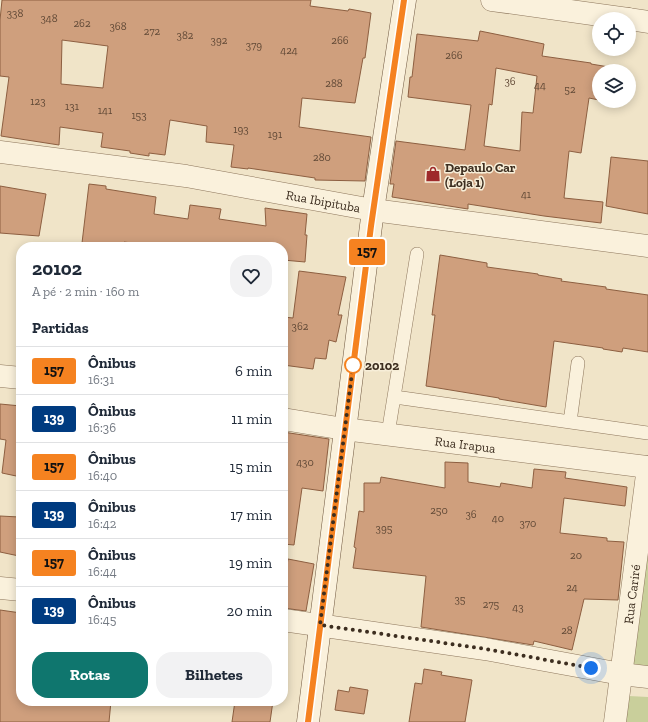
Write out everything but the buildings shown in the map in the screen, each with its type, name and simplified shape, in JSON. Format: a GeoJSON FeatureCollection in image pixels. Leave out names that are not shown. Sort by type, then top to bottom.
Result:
{"type":"FeatureCollection","features":[{"type":"Feature","properties":{"kind":"street"},"geometry":{"type":"LineString","coordinates":[[308,722],[373,210],[404,0]]}},
{"type":"Feature","properties":{"kind":"street"},"geometry":{"type":"LineString","coordinates":[[492,0],[592,14]]}},
{"type":"Feature","properties":{"kind":"street"},"geometry":{"type":"LineString","coordinates":[[636,20],[648,22]]}},
{"type":"Feature","properties":{"kind":"street","name":"Rua Ibipituba"},"geometry":{"type":"LineString","coordinates":[[0,152],[186,176],[373,210],[648,246]]}},
{"type":"Feature","properties":{"kind":"street"},"geometry":{"type":"LineString","coordinates":[[0,376],[16,378]]}},
{"type":"Feature","properties":{"kind":"street","name":"Rua Irapua"},"geometry":{"type":"LineString","coordinates":[[288,419],[344,429],[648,467]]}},
{"type":"Feature","properties":{"kind":"street","name":"Rua Cariré"},"geometry":{"type":"LineString","coordinates":[[615,722],[648,467]]}},
{"type":"Feature","properties":{"kind":"street"},"geometry":{"type":"LineString","coordinates":[[0,588],[16,590]]}},
{"type":"Feature","properties":{"kind":"street"},"geometry":{"type":"LineString","coordinates":[[288,621],[486,649],[621,674],[648,677]]}},
{"type":"Feature","properties":{"kind":"lane"},"geometry":{"type":"LineString","coordinates":[[388,434],[417,254]]}},
{"type":"Feature","properties":{"kind":"lane"},"geometry":{"type":"LineString","coordinates":[[570,422],[578,363]]}},
{"type":"Feature","properties":{"kind":"lane"},"geometry":{"type":"LineString","coordinates":[[395,397],[648,433]]}},
{"type":"Feature","properties":{"kind":"green space"},"geometry":{"type":"Polygon","coordinates":[[[648,532],[648,677],[626,660],[648,532]]]}},
{"type":"Feature","properties":{"kind":"green space"},"geometry":{"type":"Polygon","coordinates":[[[629,696],[648,697],[648,722],[621,722],[629,696]]]}},
{"type":"Feature","properties":{"kind":"bus line","name":"157"},"geometry":{"type":"LineString","coordinates":[[308,722],[344,429],[371,226],[404,0]]}},
{"type":"Feature","properties":{"kind":"place","name":"Depaulo Car (Loja 1)"},"geometry":{"type":"Point","coordinates":[433,174]}},
{"type":"Feature","properties":{"kind":"place","name":"20102"},"geometry":{"type":"Point","coordinates":[353,365]}},
{"type":"Feature","properties":{"kind":"route"},"geometry":{"type":"LineString","coordinates":[[353,365],[320,625],[486,649],[591,668]]}}]}
